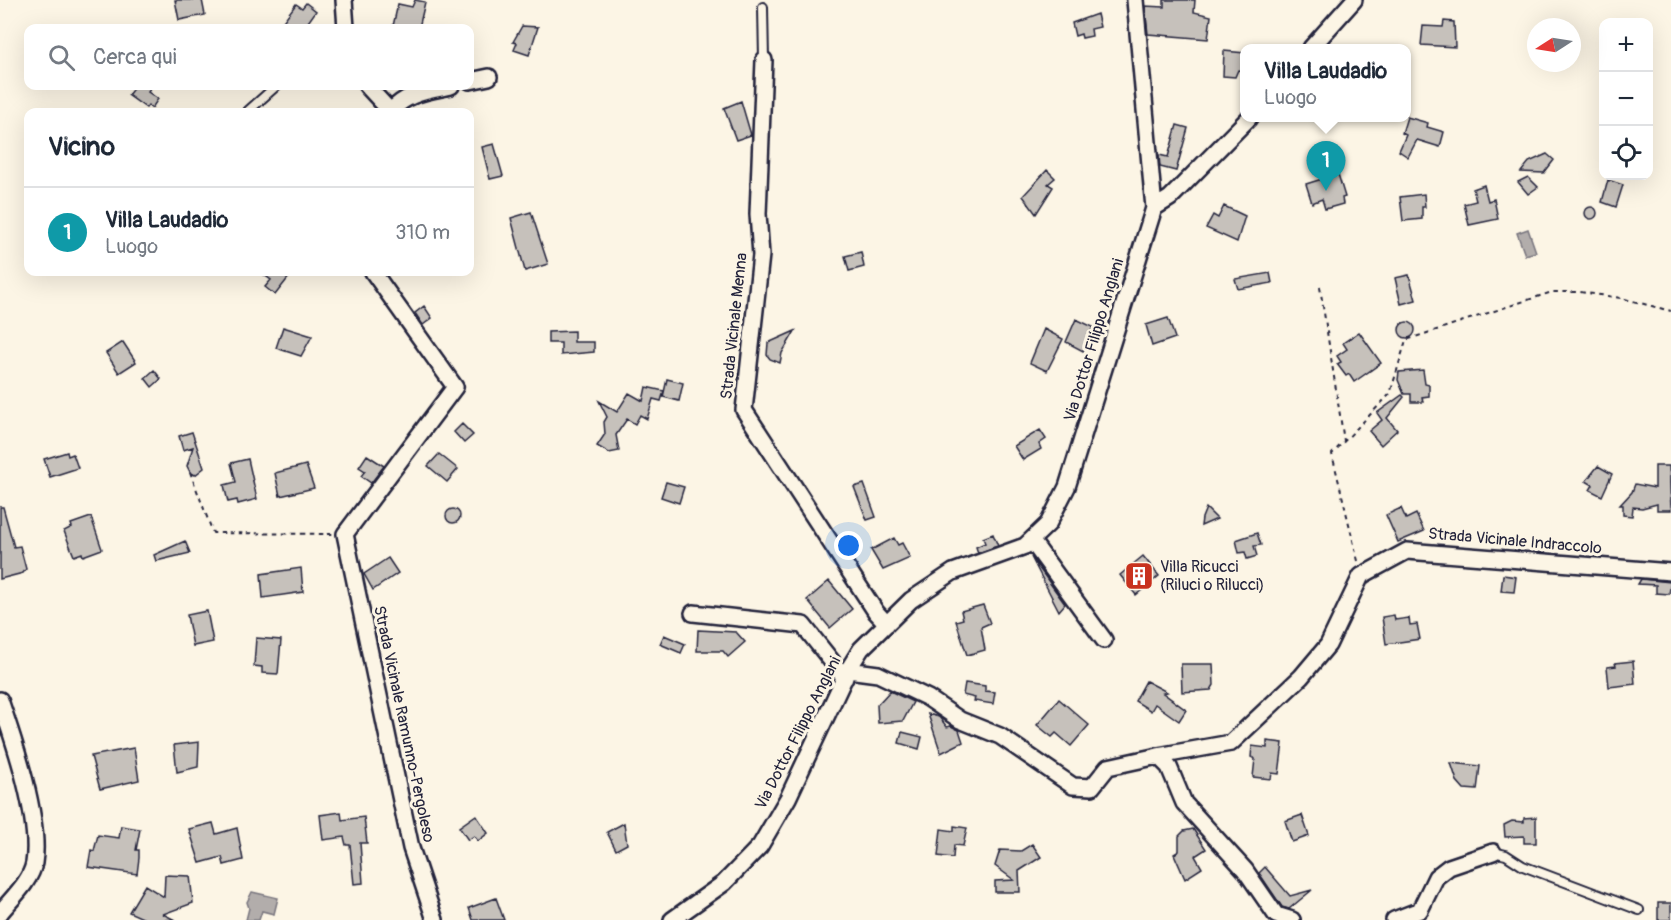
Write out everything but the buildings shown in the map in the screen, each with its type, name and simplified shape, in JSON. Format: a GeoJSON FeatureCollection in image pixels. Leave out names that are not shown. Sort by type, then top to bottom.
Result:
{"type":"FeatureCollection","features":[{"type":"Feature","properties":{"kind":"street"},"geometry":{"type":"LineString","coordinates":[[344,0],[344,24]]}},
{"type":"Feature","properties":{"kind":"street"},"geometry":{"type":"LineString","coordinates":[[1135,0],[1154,208],[1170,198],[1244,122]]}},
{"type":"Feature","properties":{"kind":"street"},"geometry":{"type":"LineString","coordinates":[[1315,44],[1354,0]]}},
{"type":"Feature","properties":{"kind":"street","name":"Strada Vicinale Menna"},"geometry":{"type":"LineString","coordinates":[[764,60],[759,190],[761,255],[744,410],[876,612],[887,624]]}},
{"type":"Feature","properties":{"kind":"street"},"geometry":{"type":"LineString","coordinates":[[474,80],[489,77]]}},
{"type":"Feature","properties":{"kind":"street"},"geometry":{"type":"LineString","coordinates":[[371,90],[386,108]]}},
{"type":"Feature","properties":{"kind":"street"},"geometry":{"type":"LineString","coordinates":[[393,108],[399,101],[415,94],[434,90]]}},
{"type":"Feature","properties":{"kind":"street","name":"Via Dottor Filippo Anglani"},"geometry":{"type":"LineString","coordinates":[[672,920],[724,883],[760,846],[788,798],[861,649],[911,600],[953,572],[1025,546],[1048,524],[1067,487],[1154,208]]}},
{"type":"Feature","properties":{"kind":"street"},"geometry":{"type":"LineString","coordinates":[[345,534],[455,387],[376,276]]}},
{"type":"Feature","properties":{"kind":"street","name":"Strada Vicinale Ramunno-Pergoleso"},"geometry":{"type":"LineString","coordinates":[[345,534],[411,848],[435,920]]}},
{"type":"Feature","properties":{"kind":"street"},"geometry":{"type":"LineString","coordinates":[[1031,540],[1104,640]]}},
{"type":"Feature","properties":{"kind":"street","name":"Strada Vicinale Indraccolo"},"geometry":{"type":"LineString","coordinates":[[1361,576],[1407,551],[1671,572]]}},
{"type":"Feature","properties":{"kind":"street"},"geometry":{"type":"LineString","coordinates":[[693,613],[803,624],[847,674],[878,674],[928,698],[960,720],[1000,736],[1073,786],[1092,787],[1108,767],[1231,743],[1301,677],[1328,645],[1361,576]]}},
{"type":"Feature","properties":{"kind":"street"},"geometry":{"type":"LineString","coordinates":[[0,700],[7,740],[32,820],[34,865],[0,913]]}},
{"type":"Feature","properties":{"kind":"street"},"geometry":{"type":"LineString","coordinates":[[1158,756],[1169,767],[1185,803],[1245,870],[1276,915],[1292,920]]}},
{"type":"Feature","properties":{"kind":"street"},"geometry":{"type":"LineString","coordinates":[[1394,920],[1420,910],[1436,877],[1449,867],[1493,852]]}},
{"type":"Feature","properties":{"kind":"lane"},"geometry":{"type":"LineString","coordinates":[[764,7],[764,60]]}},
{"type":"Feature","properties":{"kind":"lane"},"geometry":{"type":"LineString","coordinates":[[251,108],[272,90]]}},
{"type":"Feature","properties":{"kind":"lane"},"geometry":{"type":"LineString","coordinates":[[1493,852],[1506,855],[1523,866],[1639,910]]}},
{"type":"Feature","properties":{"kind":"path"},"geometry":{"type":"LineString","coordinates":[[1320,287],[1344,441]]}},
{"type":"Feature","properties":{"kind":"path"},"geometry":{"type":"LineString","coordinates":[[1361,576],[1332,454],[1390,394],[1406,340],[1552,292],[1580,292],[1621,298],[1671,311]]}},
{"type":"Feature","properties":{"kind":"path"},"geometry":{"type":"LineString","coordinates":[[190,472],[213,533],[345,534]]}},
{"type":"Feature","properties":{"kind":"shaded area"},"geometry":{"type":"Polygon","coordinates":[[[1528,229],[1536,252],[1525,255],[1517,233],[1528,229]]]}},
{"type":"Feature","properties":{"kind":"shaded area"},"geometry":{"type":"Polygon","coordinates":[[[252,892],[278,898],[274,914],[262,911],[259,920],[246,920],[249,908],[247,902],[252,892]]]}},
{"type":"Feature","properties":{"kind":"place","name":"Villa Laudadio"},"geometry":{"type":"Point","coordinates":[1326,191]}},
{"type":"Feature","properties":{"kind":"place","name":"Villa Ricucci (Riluci o Rilucci)"},"geometry":{"type":"Point","coordinates":[1139,576]}}]}
